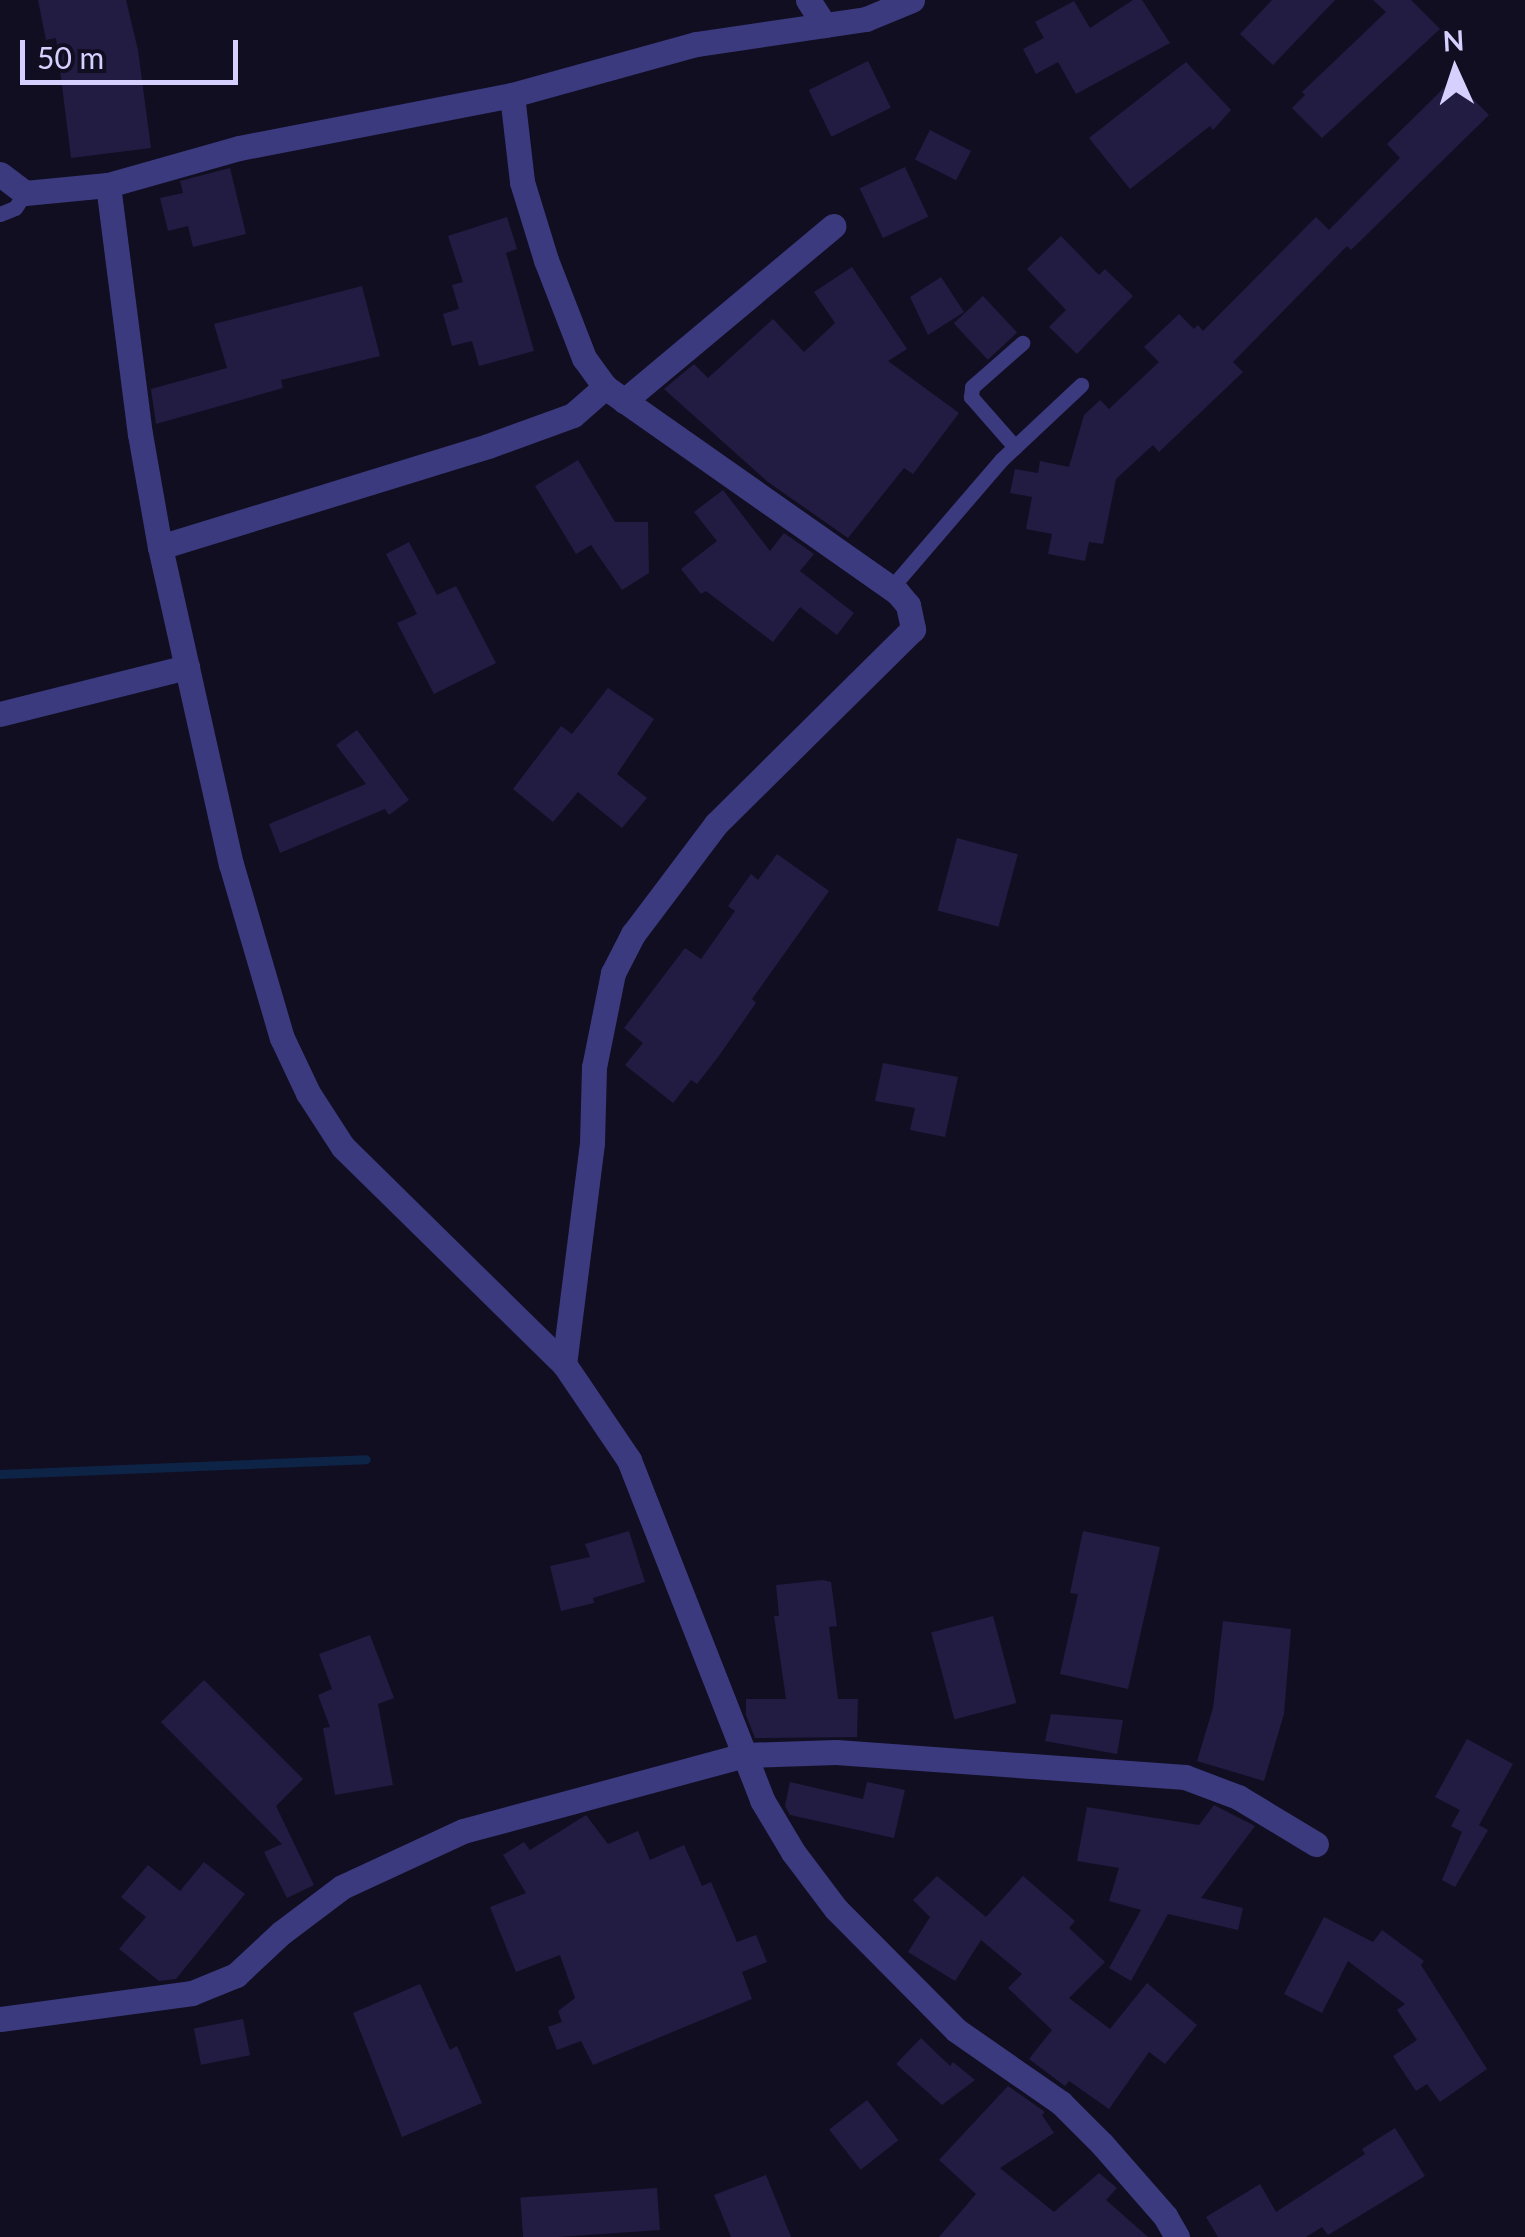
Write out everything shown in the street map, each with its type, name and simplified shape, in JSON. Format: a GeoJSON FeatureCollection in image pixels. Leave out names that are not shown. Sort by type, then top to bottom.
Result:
{"type":"FeatureCollection","features":[{"type":"Feature","properties":{"kind":"street"},"geometry":{"type":"LineString","coordinates":[[808,0],[824,25]]}},
{"type":"Feature","properties":{"kind":"street"},"geometry":{"type":"LineString","coordinates":[[0,174],[25,193],[108,185],[239,148],[512,95],[696,44],[866,19],[912,0]]}},
{"type":"Feature","properties":{"kind":"street"},"geometry":{"type":"LineString","coordinates":[[512,95],[522,182],[584,358],[614,394],[891,588],[908,605],[913,629],[716,824],[633,934],[612,974],[594,1068],[592,1143],[564,1364]]}},
{"type":"Feature","properties":{"kind":"street"},"geometry":{"type":"LineString","coordinates":[[108,185],[140,434],[160,547],[231,864],[282,1038],[316,1108],[343,1147],[564,1364],[629,1460],[769,1813],[836,1908],[956,2030],[1061,2103],[1102,2144],[1177,2237]]}},
{"type":"Feature","properties":{"kind":"street"},"geometry":{"type":"LineString","coordinates":[[160,547],[505,440],[573,415],[614,394],[833,226]]}},
{"type":"Feature","properties":{"kind":"street"},"geometry":{"type":"LineString","coordinates":[[0,714],[187,667]]}},
{"type":"Feature","properties":{"kind":"street"},"geometry":{"type":"LineString","coordinates":[[0,2019],[192,1992],[236,1975],[281,1933],[342,1887],[463,1831],[744,1755],[836,1752],[1186,1776],[1238,1797],[1316,1844]]}},
{"type":"Feature","properties":{"kind":"lane"},"geometry":{"type":"LineString","coordinates":[[0,214],[15,208],[25,193]]}},
{"type":"Feature","properties":{"kind":"lane"},"geometry":{"type":"LineString","coordinates":[[1016,447],[971,397],[972,386],[1022,343]]}},
{"type":"Feature","properties":{"kind":"lane"},"geometry":{"type":"LineString","coordinates":[[891,588],[1016,447],[1081,385]]}},
{"type":"Feature","properties":{"kind":"building"},"geometry":{"type":"Polygon","coordinates":[[[38,0],[126,0],[138,50],[151,148],[71,158],[56,38],[46,40],[38,0]]]}},
{"type":"Feature","properties":{"kind":"building"},"geometry":{"type":"Polygon","coordinates":[[[1133,0],[1142,0],[1170,43],[1076,94],[1058,62],[1036,74],[1023,49],[1044,38],[1035,22],[1074,1],[1090,28],[1133,0]]]}},
{"type":"Feature","properties":{"kind":"building"},"geometry":{"type":"Polygon","coordinates":[[[1272,0],[1335,0],[1273,65],[1240,34],[1272,0]]]}},
{"type":"Feature","properties":{"kind":"building"},"geometry":{"type":"Polygon","coordinates":[[[1373,0],[1411,0],[1440,29],[1322,138],[1292,108],[1305,95],[1302,92],[1386,12],[1373,0]]]}},
{"type":"Feature","properties":{"kind":"building"},"geometry":{"type":"Polygon","coordinates":[[[868,61],[891,108],[831,137],[809,90],[868,61]]]}},
{"type":"Feature","properties":{"kind":"building"},"geometry":{"type":"Polygon","coordinates":[[[1186,62],[1231,110],[1213,130],[1210,126],[1130,189],[1089,138],[1186,62]]]}},
{"type":"Feature","properties":{"kind":"building"},"geometry":{"type":"Polygon","coordinates":[[[1453,79],[1489,115],[1351,250],[1347,246],[1233,362],[1243,372],[1159,452],[1153,445],[1116,479],[1103,544],[1089,542],[1085,561],[1048,554],[1052,534],[1026,529],[1032,497],[1010,493],[1015,469],[1038,473],[1040,461],[1069,467],[1084,415],[1100,400],[1109,409],[1159,362],[1144,347],[1179,314],[1194,329],[1198,325],[1203,331],[1316,217],[1329,230],[1400,158],[1387,144],[1453,79]]]}},
{"type":"Feature","properties":{"kind":"building"},"geometry":{"type":"Polygon","coordinates":[[[930,130],[971,151],[956,180],[915,159],[930,130]]]}},
{"type":"Feature","properties":{"kind":"building"},"geometry":{"type":"Polygon","coordinates":[[[905,167],[928,217],[883,238],[860,188],[905,167]]]}},
{"type":"Feature","properties":{"kind":"building"},"geometry":{"type":"Polygon","coordinates":[[[230,168],[246,234],[193,247],[188,226],[168,231],[160,198],[183,193],[180,181],[230,168]]]}},
{"type":"Feature","properties":{"kind":"building"},"geometry":{"type":"Polygon","coordinates":[[[507,217],[517,249],[506,253],[534,351],[479,366],[472,341],[452,346],[443,314],[459,309],[452,285],[463,282],[448,236],[507,217]]]}},
{"type":"Feature","properties":{"kind":"building"},"geometry":{"type":"Polygon","coordinates":[[[1061,236],[1099,275],[1105,269],[1133,296],[1077,354],[1049,327],[1066,310],[1027,269],[1061,236]]]}},
{"type":"Feature","properties":{"kind":"building"},"geometry":{"type":"Polygon","coordinates":[[[852,267],[907,349],[888,361],[959,413],[913,474],[904,468],[848,538],[768,482],[664,389],[694,364],[708,378],[773,319],[804,352],[835,323],[814,292],[852,267]]]}},
{"type":"Feature","properties":{"kind":"building"},"geometry":{"type":"Polygon","coordinates":[[[941,277],[964,312],[928,335],[910,297],[941,277]]]}},
{"type":"Feature","properties":{"kind":"building"},"geometry":{"type":"Polygon","coordinates":[[[362,286],[380,356],[281,380],[283,388],[156,424],[151,389],[227,368],[214,324],[362,286]]]}},
{"type":"Feature","properties":{"kind":"building"},"geometry":{"type":"Polygon","coordinates":[[[983,296],[1017,333],[988,360],[954,323],[983,296]]]}},
{"type":"Feature","properties":{"kind":"building"},"geometry":{"type":"Polygon","coordinates":[[[578,460],[615,522],[648,522],[649,573],[622,590],[591,545],[576,554],[535,486],[578,460]]]}},
{"type":"Feature","properties":{"kind":"building"},"geometry":{"type":"Polygon","coordinates":[[[723,490],[770,551],[784,533],[814,554],[800,571],[854,613],[837,635],[800,607],[773,642],[706,591],[701,594],[681,569],[717,541],[694,512],[723,490]]]}},
{"type":"Feature","properties":{"kind":"building"},"geometry":{"type":"Polygon","coordinates":[[[409,542],[437,595],[456,586],[496,663],[434,694],[397,623],[417,614],[386,554],[409,542]]]}},
{"type":"Feature","properties":{"kind":"building"},"geometry":{"type":"Polygon","coordinates":[[[608,688],[654,719],[617,774],[647,798],[622,828],[578,792],[553,822],[513,789],[561,726],[572,734],[608,688]]]}},
{"type":"Feature","properties":{"kind":"building"},"geometry":{"type":"Polygon","coordinates":[[[357,730],[409,800],[389,815],[385,809],[280,853],[269,824],[366,784],[336,745],[357,730]]]}},
{"type":"Feature","properties":{"kind":"building"},"geometry":{"type":"Polygon","coordinates":[[[957,838],[1018,854],[998,927],[938,910],[957,838]]]}},
{"type":"Feature","properties":{"kind":"building"},"geometry":{"type":"Polygon","coordinates":[[[777,854],[829,891],[752,999],[756,1003],[718,1057],[697,1084],[691,1080],[673,1103],[625,1065],[643,1043],[624,1028],[685,948],[701,959],[735,911],[728,906],[751,874],[758,880],[777,854]]]}},
{"type":"Feature","properties":{"kind":"building"},"geometry":{"type":"Polygon","coordinates":[[[883,1063],[958,1077],[945,1137],[910,1130],[915,1108],[875,1101],[883,1063]]]}},
{"type":"Feature","properties":{"kind":"building"},"geometry":{"type":"Polygon","coordinates":[[[629,1531],[645,1582],[593,1598],[594,1603],[561,1611],[550,1566],[590,1557],[585,1544],[629,1531]]]}},
{"type":"Feature","properties":{"kind":"building"},"geometry":{"type":"Polygon","coordinates":[[[1083,1531],[1160,1547],[1128,1689],[1060,1674],[1078,1594],[1070,1593],[1083,1531]]]}},
{"type":"Feature","properties":{"kind":"building"},"geometry":{"type":"Polygon","coordinates":[[[831,1582],[837,1626],[829,1627],[838,1699],[858,1699],[857,1737],[755,1738],[746,1715],[746,1699],[786,1699],[774,1616],[779,1616],[776,1585],[831,1582]]]}},
{"type":"Feature","properties":{"kind":"building"},"geometry":{"type":"Polygon","coordinates":[[[993,1616],[1016,1703],[954,1719],[931,1633],[993,1616]]]}},
{"type":"Feature","properties":{"kind":"building"},"geometry":{"type":"Polygon","coordinates":[[[1223,1621],[1291,1629],[1284,1714],[1264,1781],[1197,1761],[1213,1708],[1223,1621]]]}},
{"type":"Feature","properties":{"kind":"building"},"geometry":{"type":"Polygon","coordinates":[[[370,1635],[394,1698],[378,1704],[393,1785],[335,1795],[323,1728],[330,1727],[318,1695],[332,1689],[319,1654],[370,1635]]]}},
{"type":"Feature","properties":{"kind":"building"},"geometry":{"type":"Polygon","coordinates":[[[204,1680],[303,1779],[276,1806],[314,1885],[287,1898],[264,1852],[282,1844],[161,1722],[204,1680]]]}},
{"type":"Feature","properties":{"kind":"building"},"geometry":{"type":"Polygon","coordinates":[[[1051,1714],[1123,1720],[1117,1754],[1045,1741],[1051,1714]]]}},
{"type":"Feature","properties":{"kind":"building"},"geometry":{"type":"Polygon","coordinates":[[[1467,1739],[1513,1764],[1479,1825],[1488,1830],[1455,1887],[1442,1880],[1462,1832],[1451,1826],[1460,1810],[1435,1797],[1467,1739]]]}},
{"type":"Feature","properties":{"kind":"building"},"geometry":{"type":"Polygon","coordinates":[[[790,1782],[863,1799],[867,1782],[905,1790],[894,1838],[790,1815],[785,1806],[790,1782]]]}},
{"type":"Feature","properties":{"kind":"building"},"geometry":{"type":"Polygon","coordinates":[[[1214,1805],[1255,1826],[1201,1898],[1243,1908],[1238,1930],[1168,1914],[1131,1981],[1109,1968],[1141,1910],[1109,1901],[1119,1868],[1077,1861],[1087,1807],[1199,1825],[1214,1805]]]}},
{"type":"Feature","properties":{"kind":"building"},"geometry":{"type":"Polygon","coordinates":[[[586,1815],[608,1844],[638,1831],[650,1860],[684,1845],[702,1886],[711,1882],[737,1942],[756,1935],[767,1962],[742,1972],[752,1999],[593,2065],[581,2041],[557,2050],[548,2027],[562,2022],[558,2011],[575,1998],[560,1955],[516,1972],[490,1907],[526,1893],[503,1855],[524,1842],[530,1850],[586,1815]]]}},
{"type":"Feature","properties":{"kind":"building"},"geometry":{"type":"Polygon","coordinates":[[[204,1862],[245,1894],[176,1979],[159,1981],[119,1949],[146,1917],[121,1897],[148,1865],[180,1891],[204,1862]]]}},
{"type":"Feature","properties":{"kind":"building"},"geometry":{"type":"Polygon","coordinates":[[[937,1876],[986,1917],[1023,1876],[1075,1921],[1069,1928],[1105,1962],[1069,1998],[1110,2029],[1147,1983],[1197,2025],[1165,2064],[1149,2052],[1109,2109],[1069,2081],[1065,2086],[1029,2059],[1052,2030],[1008,1988],[1022,1974],[981,1940],[955,1981],[908,1952],[930,1917],[913,1900],[937,1876]]]}},
{"type":"Feature","properties":{"kind":"building"},"geometry":{"type":"Polygon","coordinates":[[[1324,1917],[1373,1942],[1382,1930],[1424,1961],[1421,1965],[1487,2069],[1440,2102],[1427,2084],[1416,2091],[1393,2056],[1417,2040],[1397,2010],[1405,2004],[1348,1961],[1322,2013],[1284,1994],[1324,1917]]]}},
{"type":"Feature","properties":{"kind":"building"},"geometry":{"type":"Polygon","coordinates":[[[420,1984],[450,2050],[457,2046],[482,2103],[402,2137],[353,2013],[420,1984]]]}},
{"type":"Feature","properties":{"kind":"building"},"geometry":{"type":"Polygon","coordinates":[[[243,2019],[250,2055],[201,2065],[194,2029],[243,2019]]]}},
{"type":"Feature","properties":{"kind":"building"},"geometry":{"type":"Polygon","coordinates":[[[921,2038],[950,2066],[953,2062],[975,2080],[942,2105],[896,2064],[921,2038]]]}},
{"type":"Feature","properties":{"kind":"building"},"geometry":{"type":"Polygon","coordinates":[[[1008,2086],[1045,2112],[1042,2115],[1054,2133],[1000,2168],[1054,2212],[1099,2173],[1117,2188],[1106,2200],[1148,2237],[939,2237],[976,2194],[939,2160],[1008,2086]]]}},
{"type":"Feature","properties":{"kind":"building"},"geometry":{"type":"Polygon","coordinates":[[[867,2100],[898,2140],[861,2170],[829,2130],[867,2100]]]}},
{"type":"Feature","properties":{"kind":"building"},"geometry":{"type":"Polygon","coordinates":[[[1395,2128],[1425,2176],[1328,2235],[1322,2227],[1306,2237],[1218,2237],[1206,2217],[1260,2184],[1276,2212],[1365,2154],[1362,2149],[1395,2128]]]}},
{"type":"Feature","properties":{"kind":"building"},"geometry":{"type":"Polygon","coordinates":[[[766,2175],[791,2237],[731,2237],[714,2195],[766,2175]]]}},
{"type":"Feature","properties":{"kind":"building"},"geometry":{"type":"Polygon","coordinates":[[[657,2188],[660,2230],[523,2237],[520,2198],[657,2188]]]}},
{"type":"Feature","properties":{"kind":"waterway"},"geometry":{"type":"LineString","coordinates":[[0,1474],[366,1459]]}}]}
